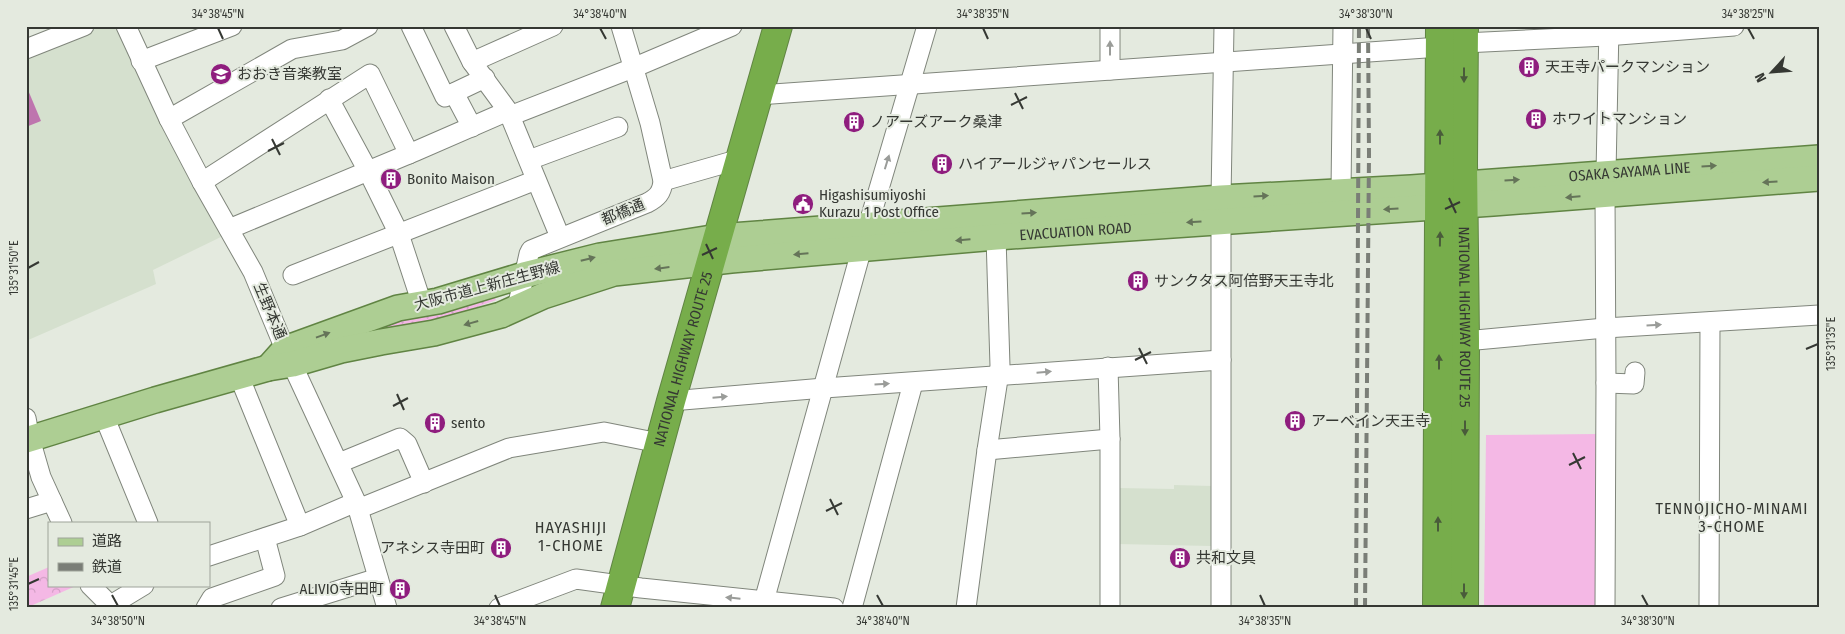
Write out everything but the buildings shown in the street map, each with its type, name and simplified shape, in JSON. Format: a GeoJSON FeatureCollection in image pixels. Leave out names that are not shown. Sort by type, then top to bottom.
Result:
{"type":"FeatureCollection","features":[{"type":"Feature","properties":{"kind":"highway","name":"NATIONAL HIGHWAY ROUTE 25"},"geometry":{"type":"LineString","coordinates":[[618,596],[659,443],[778,26]]}},
{"type":"Feature","properties":{"kind":"highway","name":"NATIONAL HIGHWAY ROUTE 25"},"geometry":{"type":"LineString","coordinates":[[1437,608],[1452,195],[1452,36]]}},
{"type":"Feature","properties":{"kind":"highway","name":"NATIONAL HIGHWAY ROUTE 25"},"geometry":{"type":"LineString","coordinates":[[1452,195],[1465,341],[1464,608]]}},
{"type":"Feature","properties":{"kind":"main road","name":"OSAKA SAYAMA LINE"},"geometry":{"type":"LineString","coordinates":[[1606,184],[1819,158]]}},
{"type":"Feature","properties":{"kind":"main road","name":"OSAKA SAYAMA LINE"},"geometry":{"type":"LineString","coordinates":[[1452,195],[1606,184],[1819,178]]}},
{"type":"Feature","properties":{"kind":"main road","name":"EVACUATION ROAD"},"geometry":{"type":"LineString","coordinates":[[865,237],[996,237],[1221,209],[1341,191],[1452,195]]}},
{"type":"Feature","properties":{"kind":"main road","name":"EVACUATION ROAD"},"geometry":{"type":"LineString","coordinates":[[715,250],[1221,209],[1452,195]]}},
{"type":"Feature","properties":{"kind":"main road","name":"大阪市道上新庄生野線"},"geometry":{"type":"LineString","coordinates":[[28,432],[104,416],[268,368],[398,308],[438,301],[524,275],[600,256],[715,250]]}},
{"type":"Feature","properties":{"kind":"main road","name":"大阪市道上新庄生野線"},"geometry":{"type":"LineString","coordinates":[[289,357],[434,334],[501,315],[543,296],[614,273],[715,250]]}},
{"type":"Feature","properties":{"kind":"street"},"geometry":{"type":"LineString","coordinates":[[26,49],[84,26]]}},
{"type":"Feature","properties":{"kind":"street","name":"生野本通"},"geometry":{"type":"LineString","coordinates":[[126,26],[169,119],[253,272],[289,357],[357,505],[387,608]]}},
{"type":"Feature","properties":{"kind":"street"},"geometry":{"type":"LineString","coordinates":[[141,61],[232,26]]}},
{"type":"Feature","properties":{"kind":"street"},"geometry":{"type":"LineString","coordinates":[[169,119],[292,49],[342,40],[368,26]]}},
{"type":"Feature","properties":{"kind":"street"},"geometry":{"type":"LineString","coordinates":[[410,26],[445,97],[484,78]]}},
{"type":"Feature","properties":{"kind":"street"},"geometry":{"type":"LineString","coordinates":[[454,26],[472,62],[509,113],[560,237]]}},
{"type":"Feature","properties":{"kind":"street"},"geometry":{"type":"LineString","coordinates":[[472,62],[553,26]]}},
{"type":"Feature","properties":{"kind":"street"},"geometry":{"type":"LineString","coordinates":[[621,26],[650,123],[663,181],[740,159]]}},
{"type":"Feature","properties":{"kind":"street"},"geometry":{"type":"LineString","coordinates":[[230,229],[472,127],[633,68],[732,26]]}},
{"type":"Feature","properties":{"kind":"street"},"geometry":{"type":"LineString","coordinates":[[764,601],[865,237],[927,26]]}},
{"type":"Feature","properties":{"kind":"street"},"geometry":{"type":"LineString","coordinates":[[1110,26],[1110,70]]}},
{"type":"Feature","properties":{"kind":"street"},"geometry":{"type":"LineString","coordinates":[[1221,608],[1221,209],[1224,26]]}},
{"type":"Feature","properties":{"kind":"street"},"geometry":{"type":"LineString","coordinates":[[1341,191],[1343,26]]}},
{"type":"Feature","properties":{"kind":"street"},"geometry":{"type":"LineString","coordinates":[[758,95],[1342,55],[1452,36],[1734,26]]}},
{"type":"Feature","properties":{"kind":"street"},"geometry":{"type":"LineString","coordinates":[[1605,608],[1608,31]]}},
{"type":"Feature","properties":{"kind":"street"},"geometry":{"type":"LineString","coordinates":[[202,182],[370,74],[409,154]]}},
{"type":"Feature","properties":{"kind":"street"},"geometry":{"type":"LineString","coordinates":[[454,92],[472,127]]}},
{"type":"Feature","properties":{"kind":"street"},"geometry":{"type":"LineString","coordinates":[[329,99],[368,171],[398,234],[422,304]]}},
{"type":"Feature","properties":{"kind":"street"},"geometry":{"type":"LineString","coordinates":[[529,160],[618,127]]}},
{"type":"Feature","properties":{"kind":"street"},"geometry":{"type":"LineString","coordinates":[[293,275],[536,180]]}},
{"type":"Feature","properties":{"kind":"street","name":"都橋通"},"geometry":{"type":"LineString","coordinates":[[524,275],[531,250],[647,203],[658,197],[663,188],[663,181]]}},
{"type":"Feature","properties":{"kind":"street"},"geometry":{"type":"LineString","coordinates":[[966,608],[1000,366],[996,237]]}},
{"type":"Feature","properties":{"kind":"street"},"geometry":{"type":"LineString","coordinates":[[517,308],[524,275]]}},
{"type":"Feature","properties":{"kind":"street"},"geometry":{"type":"LineString","coordinates":[[1465,341],[1605,328],[1819,315]]}},
{"type":"Feature","properties":{"kind":"street"},"geometry":{"type":"LineString","coordinates":[[1709,608],[1710,322]]}},
{"type":"Feature","properties":{"kind":"street"},"geometry":{"type":"LineString","coordinates":[[671,401],[824,388],[1221,360]]}},
{"type":"Feature","properties":{"kind":"street"},"geometry":{"type":"LineString","coordinates":[[1108,367],[1110,608]]}},
{"type":"Feature","properties":{"kind":"street"},"geometry":{"type":"LineString","coordinates":[[1606,383],[1634,384],[1635,372]]}},
{"type":"Feature","properties":{"kind":"street"},"geometry":{"type":"LineString","coordinates":[[239,376],[300,526]]}},
{"type":"Feature","properties":{"kind":"street"},"geometry":{"type":"LineString","coordinates":[[852,608],[913,383]]}},
{"type":"Feature","properties":{"kind":"street"},"geometry":{"type":"LineString","coordinates":[[104,416],[148,522]]}},
{"type":"Feature","properties":{"kind":"street"},"geometry":{"type":"LineString","coordinates":[[28,432],[41,477],[62,522]]}},
{"type":"Feature","properties":{"kind":"street"},"geometry":{"type":"LineString","coordinates":[[210,556],[424,483],[509,448],[604,432],[659,443]]}},
{"type":"Feature","properties":{"kind":"street"},"geometry":{"type":"LineString","coordinates":[[339,464],[400,438],[407,444],[424,483]]}},
{"type":"Feature","properties":{"kind":"street"},"geometry":{"type":"LineString","coordinates":[[987,450],[1110,439]]}},
{"type":"Feature","properties":{"kind":"street"},"geometry":{"type":"LineString","coordinates":[[26,509],[52,501]]}},
{"type":"Feature","properties":{"kind":"street"},"geometry":{"type":"LineString","coordinates":[[206,608],[212,598],[275,576],[265,538]]}},
{"type":"Feature","properties":{"kind":"street"},"geometry":{"type":"LineString","coordinates":[[281,608],[312,603],[378,578]]}},
{"type":"Feature","properties":{"kind":"street"},"geometry":{"type":"LineString","coordinates":[[499,608],[576,579],[618,596],[764,601],[834,608]]}},
{"type":"Feature","properties":{"kind":"street"},"geometry":{"type":"LineString","coordinates":[[91,586],[113,605],[142,586]]}},
{"type":"Feature","properties":{"kind":"shaded area"},"geometry":{"type":"Polygon","coordinates":[[[102,26],[115,26],[227,234],[153,270],[156,284],[26,341],[26,58],[102,26]]]}},
{"type":"Feature","properties":{"kind":"shaded area"},"geometry":{"type":"Polygon","coordinates":[[[28,90],[41,121],[26,127],[26,91],[28,90]]]}},
{"type":"Feature","properties":{"kind":"shaded area"},"geometry":{"type":"Polygon","coordinates":[[[1174,485],[1212,486],[1211,546],[1117,544],[1118,488],[1174,489],[1174,485]]]}},
{"type":"Feature","properties":{"kind":"green space"},"geometry":{"type":"Polygon","coordinates":[[[494,296],[496,300],[416,330],[363,339],[368,329],[389,320],[494,296]]]}},
{"type":"Feature","properties":{"kind":"green space"},"geometry":{"type":"Polygon","coordinates":[[[1596,434],[1595,608],[1484,608],[1486,435],[1596,434]]]}},
{"type":"Feature","properties":{"kind":"green space"},"geometry":{"type":"Polygon","coordinates":[[[48,567],[48,586],[76,586],[26,608],[26,577],[48,567]]]}},
{"type":"Feature","properties":{"kind":"railway"},"geometry":{"type":"LineString","coordinates":[[1356,608],[1359,26]]}},
{"type":"Feature","properties":{"kind":"railway"},"geometry":{"type":"LineString","coordinates":[[1365,608],[1369,154],[1368,26]]}},
{"type":"Feature","properties":{"kind":"place","name":"天王寺パークマンション"},"geometry":{"type":"Point","coordinates":[1529,67]}},
{"type":"Feature","properties":{"kind":"place","name":"おおき音楽教室"},"geometry":{"type":"Point","coordinates":[221,74]}},
{"type":"Feature","properties":{"kind":"place","name":"ホワイトマンション"},"geometry":{"type":"Point","coordinates":[1536,119]}},
{"type":"Feature","properties":{"kind":"place","name":"ノアーズアーク桑津"},"geometry":{"type":"Point","coordinates":[854,122]}},
{"type":"Feature","properties":{"kind":"place","name":"ハイアールジャパンセールス"},"geometry":{"type":"Point","coordinates":[942,164]}},
{"type":"Feature","properties":{"kind":"place","name":"Bonito Maison"},"geometry":{"type":"Point","coordinates":[391,179]}},
{"type":"Feature","properties":{"kind":"place","name":"Higashisumiyoshi Kurazu 1 Post Office"},"geometry":{"type":"Point","coordinates":[803,204]}},
{"type":"Feature","properties":{"kind":"place","name":"サンクタス阿倍野天王寺北"},"geometry":{"type":"Point","coordinates":[1138,281]}},
{"type":"Feature","properties":{"kind":"place","name":"アーベイン天王寺"},"geometry":{"type":"Point","coordinates":[1295,421]}},
{"type":"Feature","properties":{"kind":"place","name":"sento"},"geometry":{"type":"Point","coordinates":[435,423]}},
{"type":"Feature","properties":{"kind":"place","name":"アネシス寺田町"},"geometry":{"type":"Point","coordinates":[501,548]}},
{"type":"Feature","properties":{"kind":"place","name":"共和文具"},"geometry":{"type":"Point","coordinates":[1180,558]}},
{"type":"Feature","properties":{"kind":"place","name":"ALIVIO寺田町"},"geometry":{"type":"Point","coordinates":[400,589]}},
{"type":"Feature","properties":{"kind":"district","name":"TENNOJICHO-MINAMI 3-CHOME"},"geometry":{"type":"Point","coordinates":[1732,517]}},
{"type":"Feature","properties":{"kind":"district","name":"HAYASHIJI 1-CHOME"},"geometry":{"type":"Point","coordinates":[571,536]}}]}
